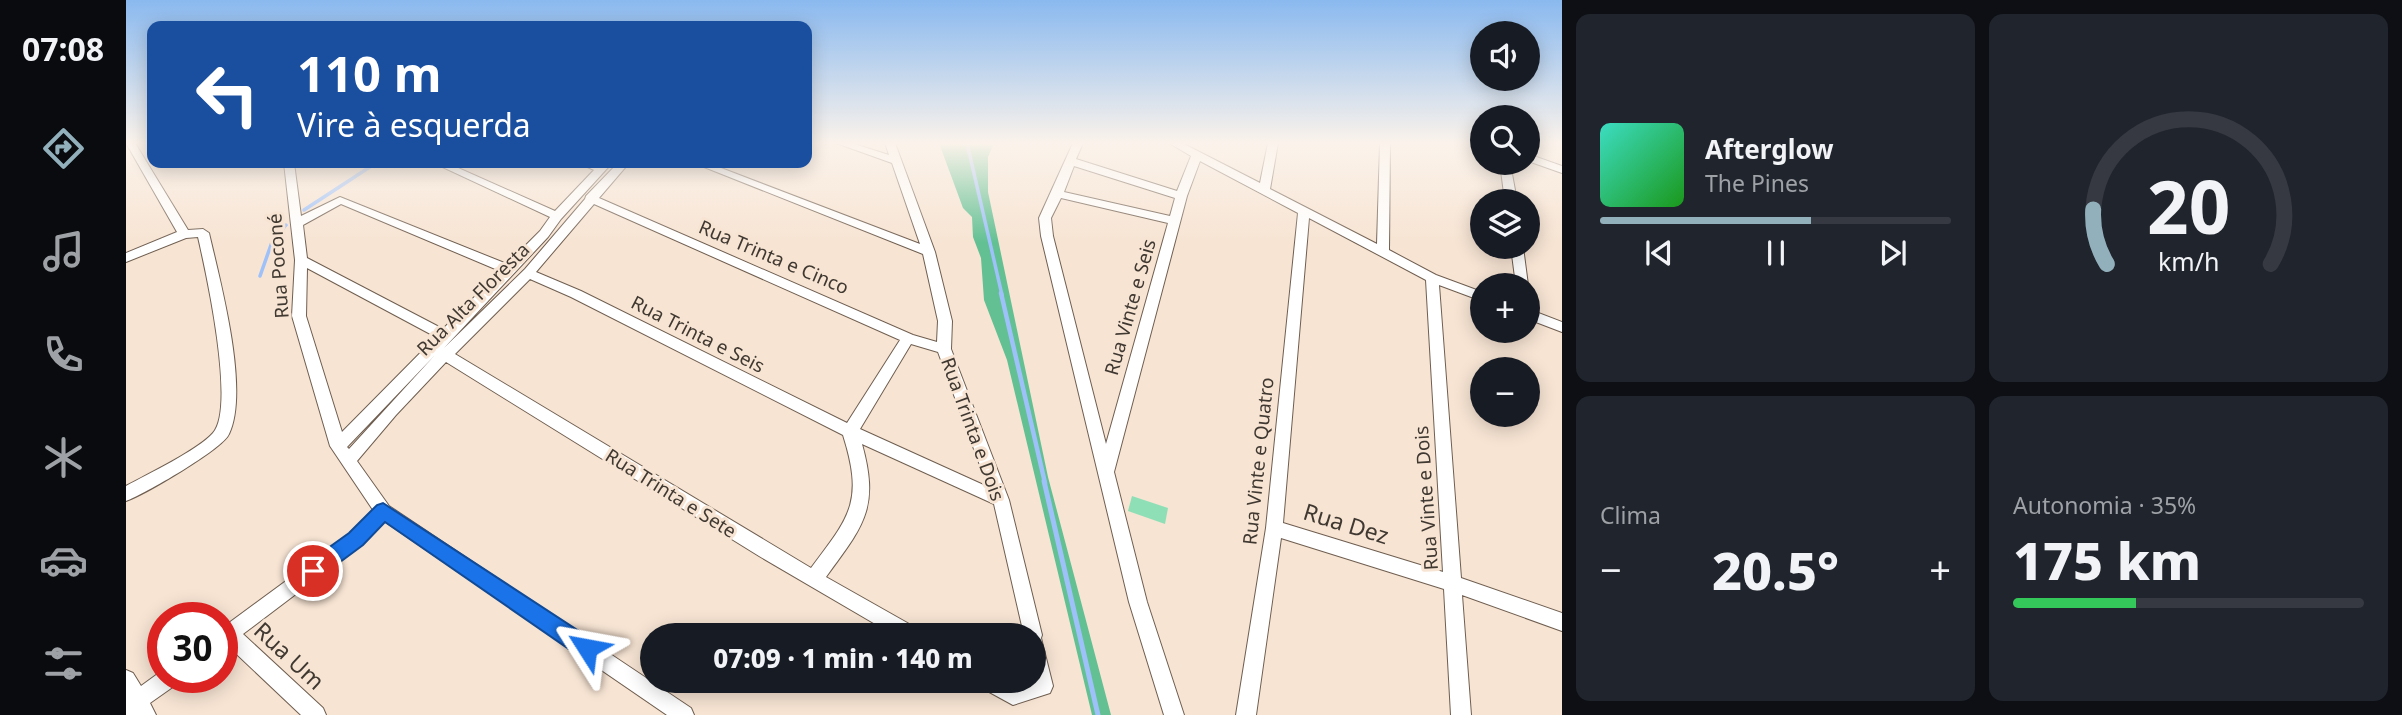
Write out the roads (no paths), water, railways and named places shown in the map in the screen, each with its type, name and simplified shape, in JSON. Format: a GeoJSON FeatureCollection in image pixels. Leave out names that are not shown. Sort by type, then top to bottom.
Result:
{"type":"FeatureCollection","features":[{"type":"Feature","properties":{"kind":"street"},"geometry":{"type":"LineString","coordinates":[[150,176],[184,234]]}},
{"type":"Feature","properties":{"kind":"street","name":"Rua Poconé"},"geometry":{"type":"LineString","coordinates":[[291,176],[300,260],[299,316],[338,446],[383,511]]}},
{"type":"Feature","properties":{"kind":"street"},"geometry":{"type":"LineString","coordinates":[[469,176],[557,216]]}},
{"type":"Feature","properties":{"kind":"street"},"geometry":{"type":"LineString","coordinates":[[338,446],[441,346],[594,176]]}},
{"type":"Feature","properties":{"kind":"street","name":"Rua Alta Floresta"},"geometry":{"type":"LineString","coordinates":[[348,461],[441,346],[527,273],[611,176]]}},
{"type":"Feature","properties":{"kind":"street"},"geometry":{"type":"LineString","coordinates":[[734,176],[929,252]]}},
{"type":"Feature","properties":{"kind":"street","name":"Rua Trinta e Dois"},"geometry":{"type":"LineString","coordinates":[[901,176],[929,252],[945,321],[944,349],[1001,500],[1029,623]]}},
{"type":"Feature","properties":{"kind":"street"},"geometry":{"type":"LineString","coordinates":[[1063,176],[1045,218],[1047,236],[1138,602],[1174,715]]}},
{"type":"Feature","properties":{"kind":"street"},"geometry":{"type":"LineString","coordinates":[[1119,176],[1181,196]]}},
{"type":"Feature","properties":{"kind":"street","name":"Rua Vinte e Seis"},"geometry":{"type":"LineString","coordinates":[[1107,472],[1174,221],[1189,176]]}},
{"type":"Feature","properties":{"kind":"street"},"geometry":{"type":"LineString","coordinates":[[1238,176],[1432,278],[1470,292]]}},
{"type":"Feature","properties":{"kind":"street"},"geometry":{"type":"LineString","coordinates":[[1264,190],[1267,176]]}},
{"type":"Feature","properties":{"kind":"street"},"geometry":{"type":"LineString","coordinates":[[1383,253],[1384,176]]}},
{"type":"Feature","properties":{"kind":"street"},"geometry":{"type":"LineString","coordinates":[[1056,194],[1174,221]]}},
{"type":"Feature","properties":{"kind":"street","name":"Rua Trinta e Cinco"},"geometry":{"type":"LineString","coordinates":[[590,198],[908,338],[944,349]]}},
{"type":"Feature","properties":{"kind":"street"},"geometry":{"type":"LineString","coordinates":[[296,224],[340,200],[509,270]]}},
{"type":"Feature","properties":{"kind":"street","name":"Rua Vinte e Quatro"},"geometry":{"type":"LineString","coordinates":[[1247,715],[1274,527],[1304,211]]}},
{"type":"Feature","properties":{"kind":"street"},"geometry":{"type":"LineString","coordinates":[[126,258],[184,234],[203,233],[222,327],[228,416],[221,436],[126,494]]}},
{"type":"Feature","properties":{"kind":"street"},"geometry":{"type":"LineString","coordinates":[[544,234],[561,237]]}},
{"type":"Feature","properties":{"kind":"street","name":"Rua Trinta e Sete"},"geometry":{"type":"LineString","coordinates":[[300,260],[814,579],[890,623]]}},
{"type":"Feature","properties":{"kind":"street","name":"Rua Trinta e Seis"},"geometry":{"type":"LineString","coordinates":[[527,273],[576,294],[850,432]]}},
{"type":"Feature","properties":{"kind":"street","name":"Rua Vinte e Dois"},"geometry":{"type":"LineString","coordinates":[[1432,278],[1461,715]]}},
{"type":"Feature","properties":{"kind":"street"},"geometry":{"type":"LineString","coordinates":[[1540,319],[1562,327]]}},
{"type":"Feature","properties":{"kind":"street"},"geometry":{"type":"LineString","coordinates":[[850,432],[908,338]]}},
{"type":"Feature","properties":{"kind":"street"},"geometry":{"type":"LineString","coordinates":[[850,432],[1001,500]]}},
{"type":"Feature","properties":{"kind":"street"},"geometry":{"type":"LineString","coordinates":[[814,579],[847,532],[862,502],[857,452],[850,432]]}},
{"type":"Feature","properties":{"kind":"street"},"geometry":{"type":"LineString","coordinates":[[238,626],[356,539],[383,511],[684,715]]}},
{"type":"Feature","properties":{"kind":"street","name":"Rua Dez"},"geometry":{"type":"LineString","coordinates":[[1274,527],[1562,621]]}},
{"type":"Feature","properties":{"kind":"street","name":"Rua Um"},"geometry":{"type":"LineString","coordinates":[[238,647],[316,715]]}},
{"type":"Feature","properties":{"kind":"street"},"geometry":{"type":"LineString","coordinates":[[126,680],[136,709],[153,693]]}},
{"type":"Feature","properties":{"kind":"waterway"},"geometry":{"type":"LineString","coordinates":[[304,210],[356,176]]}},
{"type":"Feature","properties":{"kind":"waterway"},"geometry":{"type":"LineString","coordinates":[[975,176],[1002,295]]}},
{"type":"Feature","properties":{"kind":"waterway"},"geometry":{"type":"LineString","coordinates":[[260,276],[272,242],[286,225]]}},
{"type":"Feature","properties":{"kind":"waterway"},"geometry":{"type":"LineString","coordinates":[[1001,293],[1045,483]]}},
{"type":"Feature","properties":{"kind":"waterway"},"geometry":{"type":"LineString","coordinates":[[1044,481],[1098,715]]}}]}
